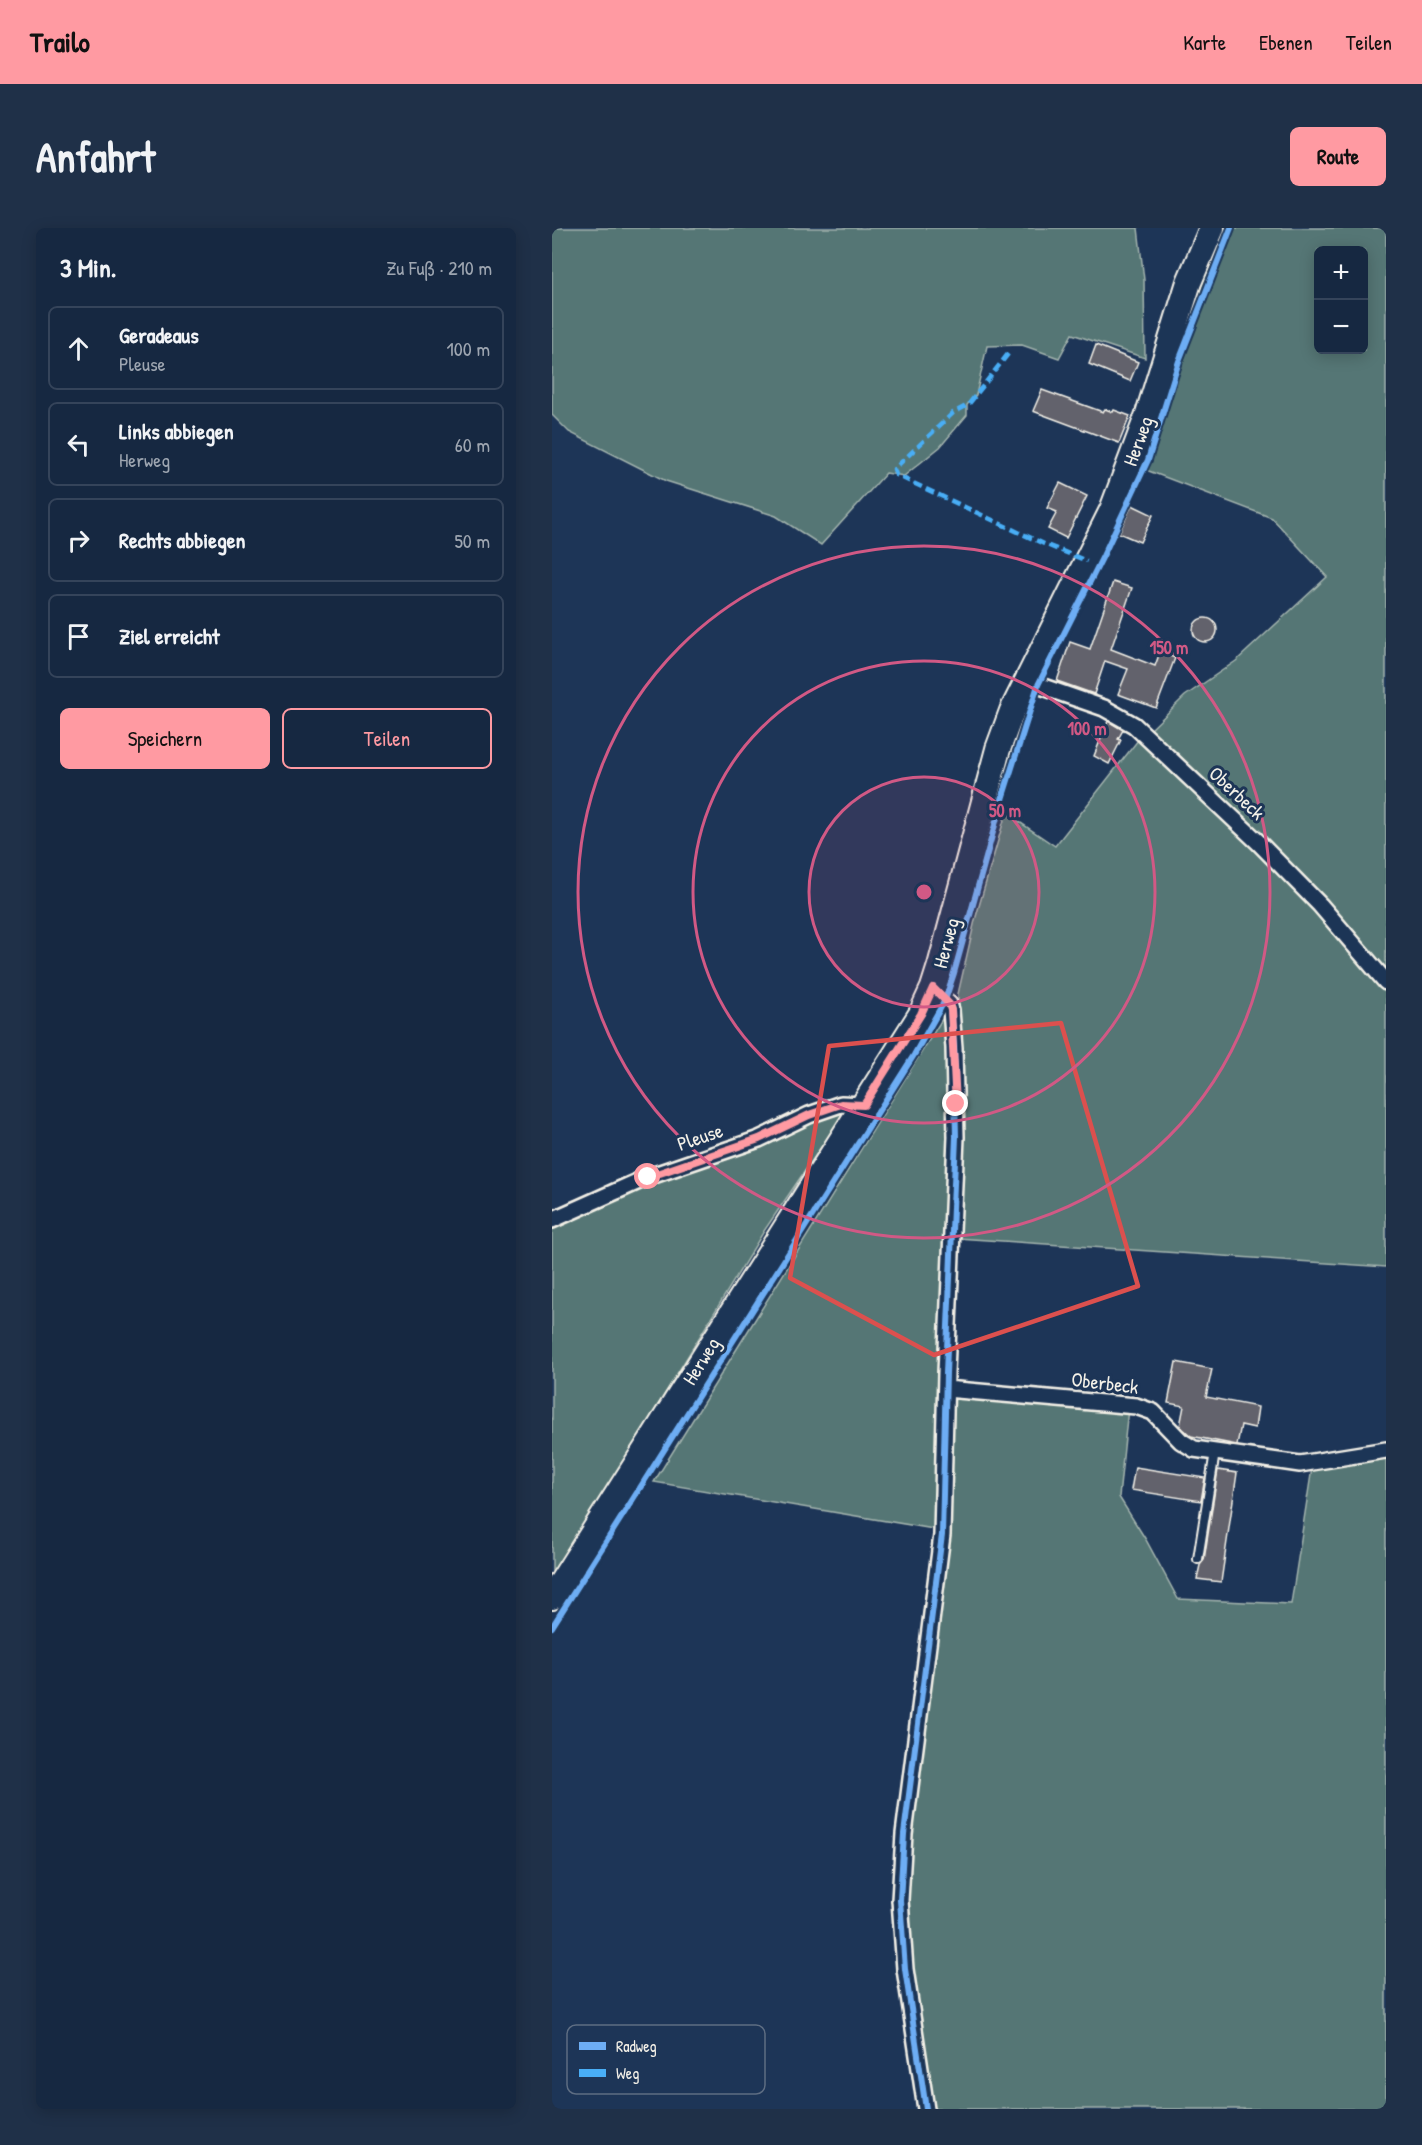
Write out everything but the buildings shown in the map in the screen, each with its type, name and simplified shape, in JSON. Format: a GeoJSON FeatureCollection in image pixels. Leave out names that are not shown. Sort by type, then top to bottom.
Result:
{"type":"FeatureCollection","features":[{"type":"Feature","properties":{"kind":"main road","name":"Herweg"},"geometry":{"type":"LineString","coordinates":[[552,1597],[921,1014],[933,988],[999,749],[1012,711],[1112,510],[1147,417],[1189,282],[1212,228]]}},
{"type":"Feature","properties":{"kind":"street","name":"Oberbeck"},"geometry":{"type":"LineString","coordinates":[[1026,681],[1104,708],[1134,725],[1258,842],[1320,905],[1386,982]]}},
{"type":"Feature","properties":{"kind":"street"},"geometry":{"type":"LineString","coordinates":[[926,2109],[904,1962],[900,1877],[944,1507],[956,1088],[951,1010],[949,1004],[933,988]]}},
{"type":"Feature","properties":{"kind":"street","name":"Pleuse"},"geometry":{"type":"LineString","coordinates":[[552,1220],[648,1177],[759,1139],[809,1115],[841,1104],[864,1105]]}},
{"type":"Feature","properties":{"kind":"street","name":"Oberbeck"},"geometry":{"type":"LineString","coordinates":[[946,1389],[1136,1406],[1153,1412],[1181,1441],[1194,1449],[1300,1464],[1386,1450]]}},
{"type":"Feature","properties":{"kind":"lane"},"geometry":{"type":"LineString","coordinates":[[1198,1559],[1215,1452]]}},
{"type":"Feature","properties":{"kind":"highlighted area"},"geometry":{"type":"Polygon","coordinates":[[[1061,1023],[1138,1286],[934,1355],[790,1278],[829,1046],[1061,1023]]]}},
{"type":"Feature","properties":{"kind":"green space"},"geometry":{"type":"Polygon","coordinates":[[[552,228],[1138,228],[1144,280],[1145,358],[1072,334],[1059,358],[1022,345],[987,346],[976,395],[967,405],[967,415],[940,447],[904,476],[886,473],[821,545],[776,516],[666,481],[569,432],[552,415],[552,228]]]}},
{"type":"Feature","properties":{"kind":"green space"},"geometry":{"type":"Polygon","coordinates":[[[1215,228],[1386,228],[1386,979],[1147,733],[1185,696],[1236,661],[1327,577],[1272,518],[1133,465],[1215,228]]]}},
{"type":"Feature","properties":{"kind":"green space"},"geometry":{"type":"Polygon","coordinates":[[[1142,735],[1256,843],[1386,986],[1386,1267],[957,1238],[960,1090],[958,994],[975,920],[1006,813],[1055,846],[1142,735]]]}},
{"type":"Feature","properties":{"kind":"green space"},"geometry":{"type":"Polygon","coordinates":[[[944,1016],[953,1087],[940,1530],[654,1482],[944,1016]]]}},
{"type":"Feature","properties":{"kind":"green space"},"geometry":{"type":"Polygon","coordinates":[[[838,1111],[845,1112],[764,1231],[552,1579],[552,1223],[811,1118],[838,1111]]]}},
{"type":"Feature","properties":{"kind":"green space"},"geometry":{"type":"Polygon","coordinates":[[[953,1394],[1128,1408],[1119,1497],[1146,1540],[1178,1599],[1291,1604],[1312,1468],[1386,1452],[1386,2109],[931,2109],[909,1986],[904,1906],[953,1394]]]}},
{"type":"Feature","properties":{"kind":"marked path"},"geometry":{"type":"LineString","coordinates":[[1008,354],[968,405],[953,413],[894,469],[896,475],[1044,544],[1087,561]]}},
{"type":"Feature","properties":{"kind":"cycle path"},"geometry":{"type":"LineString","coordinates":[[552,1627],[914,1055],[945,1000],[1003,796],[1038,685],[1148,460],[1179,361],[1231,228]]}},
{"type":"Feature","properties":{"kind":"cycle path"},"geometry":{"type":"LineString","coordinates":[[926,2109],[905,1969],[900,1900],[904,1834],[942,1535],[956,1137],[951,1010],[949,1004],[933,988]]}},
{"type":"Feature","properties":{"kind":"route"},"geometry":{"type":"LineString","coordinates":[[648,1177],[759,1139],[809,1115],[841,1104],[864,1105],[921,1014],[933,988],[949,1004],[951,1010],[956,1104]]}}]}
